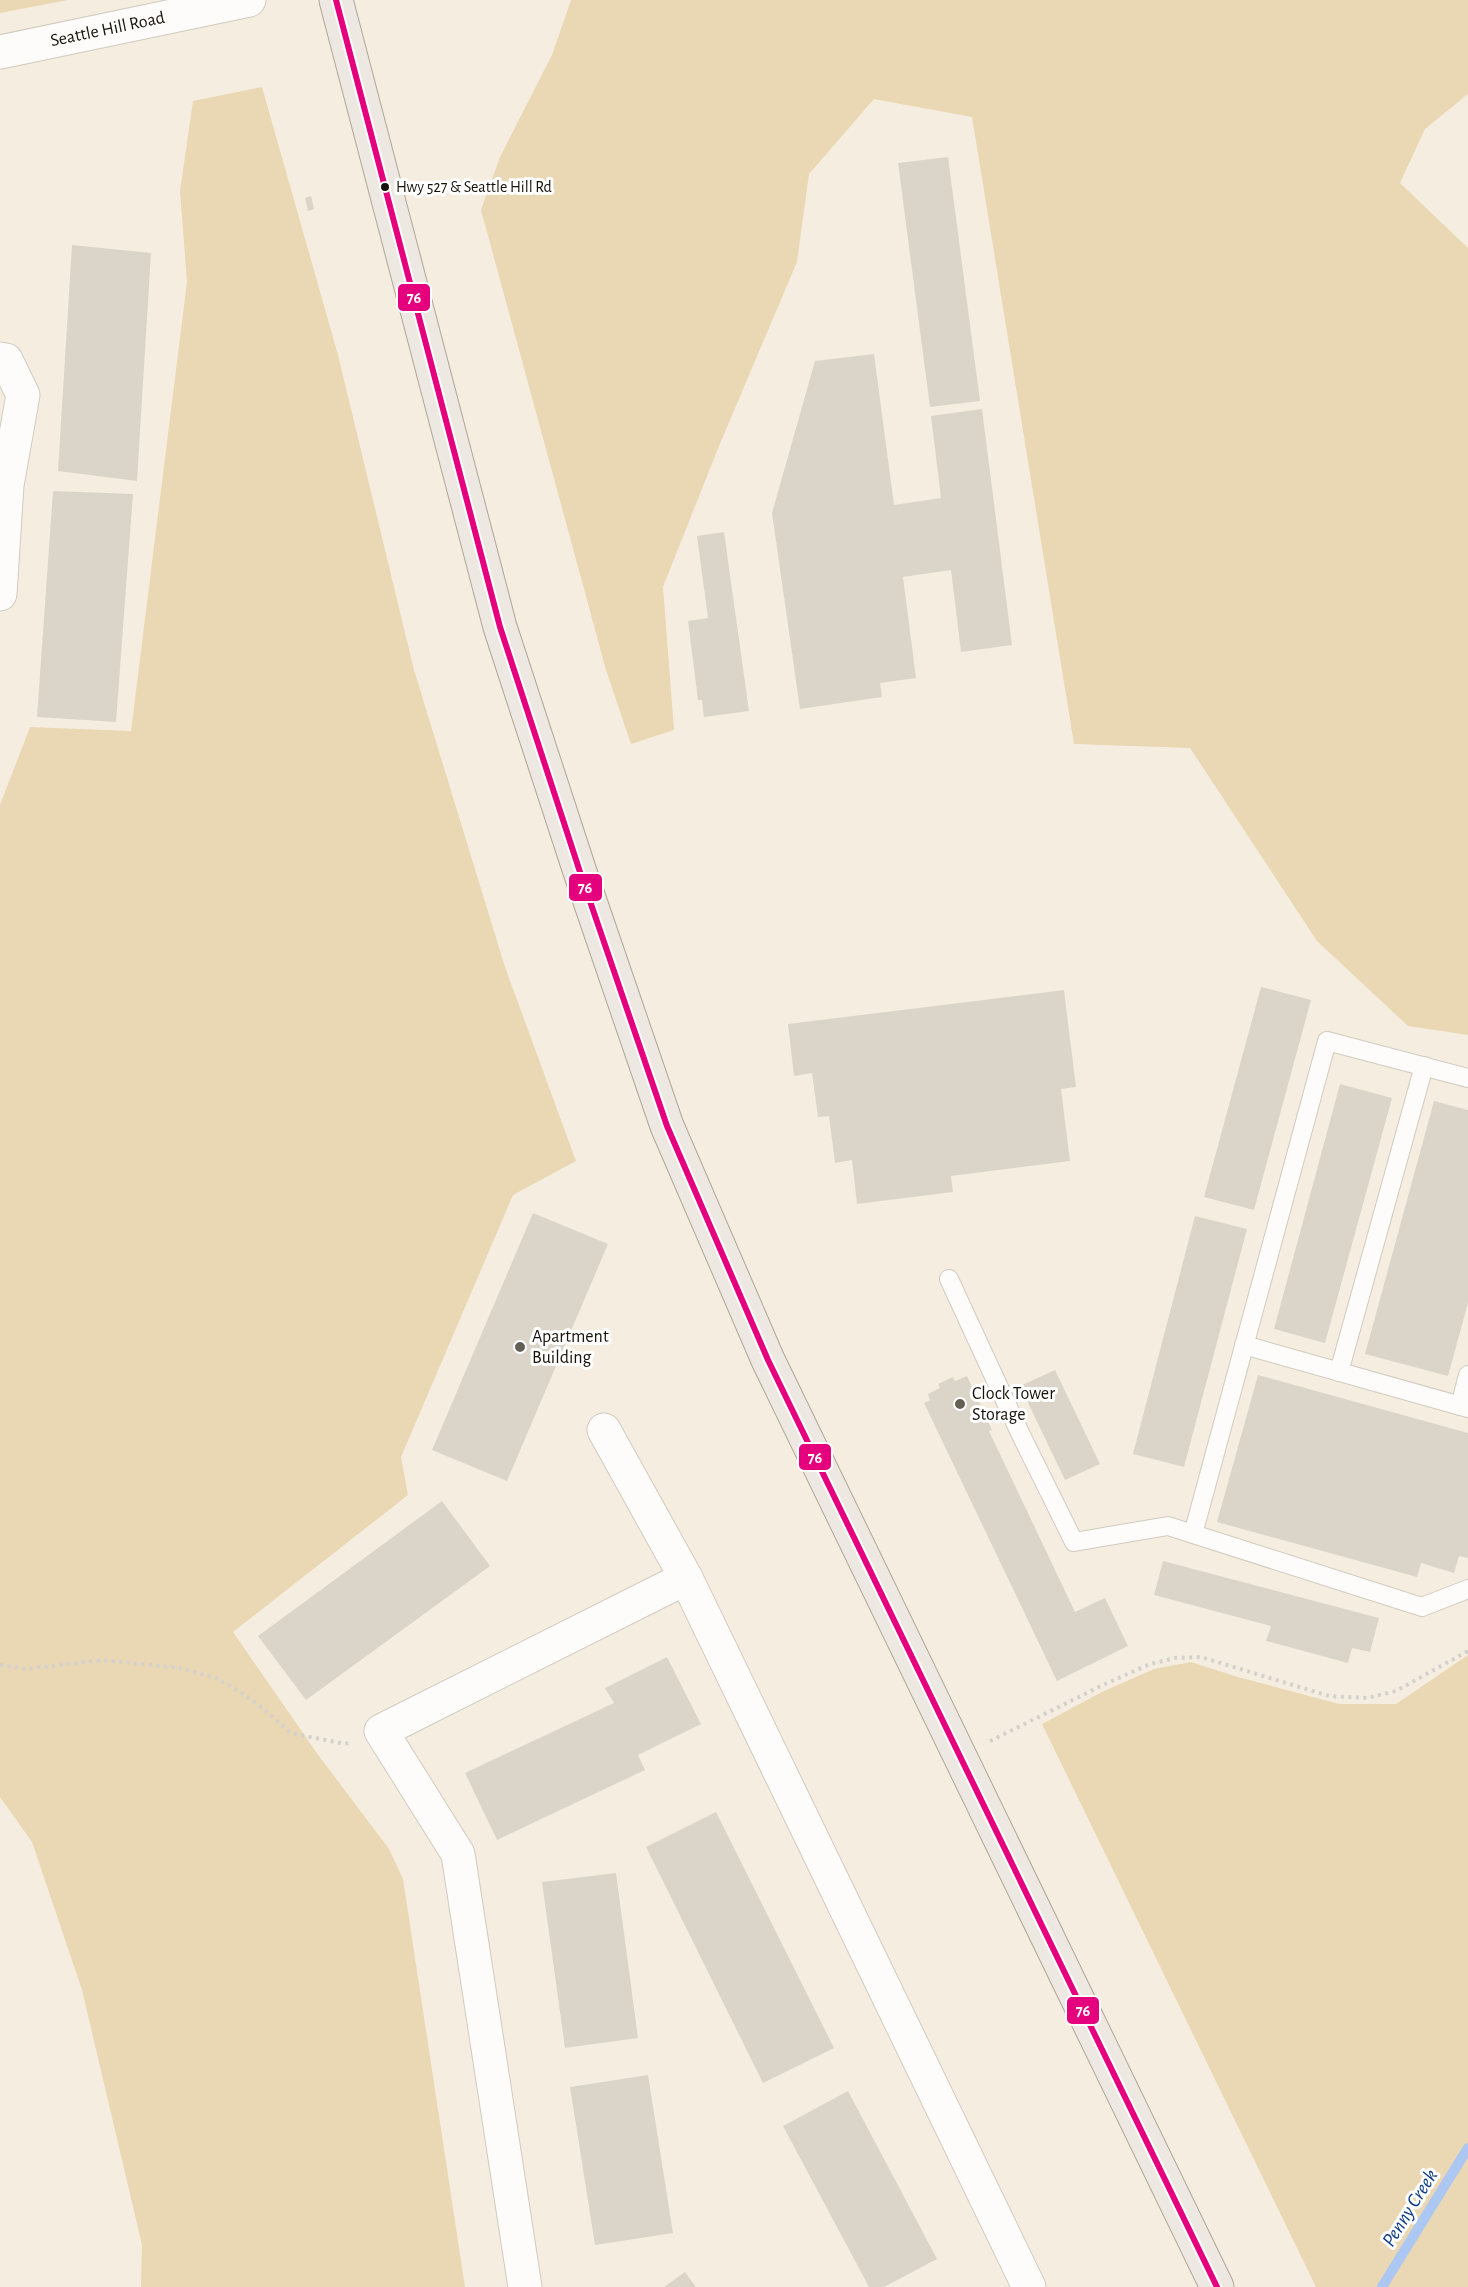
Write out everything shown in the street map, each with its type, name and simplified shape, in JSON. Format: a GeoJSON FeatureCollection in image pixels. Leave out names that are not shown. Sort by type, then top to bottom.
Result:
{"type":"FeatureCollection","features":[{"type":"Feature","properties":{"kind":"main road"},"geometry":{"type":"LineString","coordinates":[[336,0],[500,627],[576,861],[667,1126],[768,1360],[1217,2287]]}},
{"type":"Feature","properties":{"kind":"street","name":"Seattle Hill Road"},"geometry":{"type":"LineString","coordinates":[[0,52],[249,0]]}},
{"type":"Feature","properties":{"kind":"street"},"geometry":{"type":"LineString","coordinates":[[0,359],[6,360],[23,395],[4,486],[0,594]]}},
{"type":"Feature","properties":{"kind":"street"},"geometry":{"type":"LineString","coordinates":[[604,1430],[686,1578],[1029,2287]]}},
{"type":"Feature","properties":{"kind":"street"},"geometry":{"type":"LineString","coordinates":[[525,2287],[458,1854],[381,1731],[686,1578]]}},
{"type":"Feature","properties":{"kind":"lane"},"geometry":{"type":"LineString","coordinates":[[1193,1534],[1327,1041],[1468,1078]]}},
{"type":"Feature","properties":{"kind":"lane"},"geometry":{"type":"LineString","coordinates":[[1338,1372],[1424,1066]]}},
{"type":"Feature","properties":{"kind":"lane"},"geometry":{"type":"LineString","coordinates":[[949,1279],[1020,1433],[1074,1542],[1168,1526],[1422,1607],[1468,1589]]}},
{"type":"Feature","properties":{"kind":"lane"},"geometry":{"type":"LineString","coordinates":[[1244,1345],[1464,1407],[1468,1376]]}},
{"type":"Feature","properties":{"kind":"path"},"geometry":{"type":"LineString","coordinates":[[960,1755],[1103,1685],[1150,1664],[1175,1658],[1201,1657],[1329,1696],[1367,1698],[1405,1686],[1468,1651]]}},
{"type":"Feature","properties":{"kind":"path"},"geometry":{"type":"LineString","coordinates":[[0,1665],[26,1668],[102,1660],[180,1668],[219,1679],[254,1701],[291,1732],[345,1744],[381,1731]]}},
{"type":"Feature","properties":{"kind":"shaded area"},"geometry":{"type":"Polygon","coordinates":[[[0,0],[68,0],[0,13],[0,0]]]}},
{"type":"Feature","properties":{"kind":"shaded area"},"geometry":{"type":"Polygon","coordinates":[[[571,0],[1468,0],[1468,94],[1425,129],[1400,183],[1468,248],[1468,1035],[1408,1026],[1317,941],[1190,748],[1074,744],[972,117],[874,99],[809,174],[797,262],[719,446],[663,587],[674,730],[631,744],[606,670],[481,210],[500,157],[552,55],[571,0]]]}},
{"type":"Feature","properties":{"kind":"shaded area"},"geometry":{"type":"Polygon","coordinates":[[[262,87],[338,355],[414,670],[505,967],[576,1161],[513,1195],[401,1457],[408,1495],[233,1632],[316,1752],[389,1849],[403,1879],[465,2287],[141,2287],[142,2245],[82,1990],[32,1842],[0,1797],[0,805],[30,727],[131,731],[187,282],[180,191],[193,101],[262,87]]]}},
{"type":"Feature","properties":{"kind":"shaded area"},"geometry":{"type":"Polygon","coordinates":[[[1468,1655],[1468,2287],[1316,2287],[1042,1724],[1102,1692],[1154,1669],[1191,1662],[1339,1704],[1396,1704],[1468,1655]]]}},
{"type":"Feature","properties":{"kind":"building"},"geometry":{"type":"Polygon","coordinates":[[[948,157],[980,401],[930,407],[898,163],[948,157]]]}},
{"type":"Feature","properties":{"kind":"building"},"geometry":{"type":"Polygon","coordinates":[[[311,196],[314,209],[308,211],[305,198],[311,196]]]}},
{"type":"Feature","properties":{"kind":"building"},"geometry":{"type":"Polygon","coordinates":[[[72,245],[151,253],[137,481],[58,471],[72,245]]]}},
{"type":"Feature","properties":{"kind":"building"},"geometry":{"type":"Polygon","coordinates":[[[874,354],[894,505],[941,498],[931,416],[982,409],[1012,645],[961,652],[951,570],[903,577],[916,678],[880,683],[882,697],[800,709],[772,513],[815,361],[874,354]]]}},
{"type":"Feature","properties":{"kind":"building"},"geometry":{"type":"Polygon","coordinates":[[[53,491],[133,494],[116,722],[37,717],[53,491]]]}},
{"type":"Feature","properties":{"kind":"building"},"geometry":{"type":"Polygon","coordinates":[[[724,532],[749,711],[704,717],[702,700],[698,700],[688,621],[708,618],[697,536],[724,532]]]}},
{"type":"Feature","properties":{"kind":"building"},"geometry":{"type":"Polygon","coordinates":[[[1261,987],[1311,1000],[1254,1210],[1204,1197],[1261,987]]]}},
{"type":"Feature","properties":{"kind":"building"},"geometry":{"type":"Polygon","coordinates":[[[1064,990],[1076,1087],[1061,1089],[1070,1161],[951,1176],[953,1192],[857,1204],[852,1160],[835,1163],[829,1116],[818,1117],[812,1073],[794,1076],[788,1024],[1064,990]]]}},
{"type":"Feature","properties":{"kind":"building"},"geometry":{"type":"Polygon","coordinates":[[[1340,1084],[1392,1098],[1325,1343],[1274,1329],[1340,1084]]]}},
{"type":"Feature","properties":{"kind":"building"},"geometry":{"type":"Polygon","coordinates":[[[1434,1101],[1468,1110],[1468,1303],[1448,1376],[1365,1354],[1434,1101]]]}},
{"type":"Feature","properties":{"kind":"building","name":"Apartment Building"},"geometry":{"type":"Polygon","coordinates":[[[533,1213],[608,1244],[507,1481],[432,1450],[533,1213]]]}},
{"type":"Feature","properties":{"kind":"building"},"geometry":{"type":"Polygon","coordinates":[[[1195,1216],[1247,1229],[1184,1467],[1133,1454],[1195,1216]]]}},
{"type":"Feature","properties":{"kind":"building"},"geometry":{"type":"Polygon","coordinates":[[[1055,1370],[1100,1464],[1065,1480],[1020,1386],[1055,1370]]]}},
{"type":"Feature","properties":{"kind":"building"},"geometry":{"type":"Polygon","coordinates":[[[1258,1375],[1468,1433],[1468,1558],[1459,1556],[1454,1573],[1421,1563],[1417,1577],[1217,1522],[1258,1375]]]}},
{"type":"Feature","properties":{"kind":"building"},"geometry":{"type":"Polygon","coordinates":[[[967,1376],[992,1430],[989,1431],[1075,1612],[1105,1598],[1128,1646],[1057,1681],[924,1403],[930,1400],[928,1394],[940,1388],[938,1384],[953,1377],[955,1381],[967,1376]]]}},
{"type":"Feature","properties":{"kind":"building"},"geometry":{"type":"Polygon","coordinates":[[[442,1501],[490,1566],[306,1700],[258,1636],[442,1501]]]}},
{"type":"Feature","properties":{"kind":"building"},"geometry":{"type":"Polygon","coordinates":[[[1163,1561],[1379,1618],[1370,1652],[1352,1648],[1348,1663],[1266,1641],[1271,1626],[1154,1595],[1163,1561]]]}},
{"type":"Feature","properties":{"kind":"building"},"geometry":{"type":"Polygon","coordinates":[[[667,1657],[701,1724],[638,1755],[645,1770],[497,1840],[465,1773],[614,1703],[605,1688],[667,1657]]]}},
{"type":"Feature","properties":{"kind":"building"},"geometry":{"type":"Polygon","coordinates":[[[716,1812],[834,2048],[763,2083],[646,1847],[716,1812]]]}},
{"type":"Feature","properties":{"kind":"building"},"geometry":{"type":"Polygon","coordinates":[[[616,1873],[638,2038],[565,2048],[542,1882],[616,1873]]]}},
{"type":"Feature","properties":{"kind":"building"},"geometry":{"type":"Polygon","coordinates":[[[648,2075],[673,2233],[595,2245],[570,2087],[648,2075]]]}},
{"type":"Feature","properties":{"kind":"building"},"geometry":{"type":"Polygon","coordinates":[[[848,2091],[937,2259],[884,2287],[869,2287],[783,2126],[848,2091]]]}},
{"type":"Feature","properties":{"kind":"building"},"geometry":{"type":"Polygon","coordinates":[[[685,2272],[696,2287],[664,2287],[685,2272]]]}},
{"type":"Feature","properties":{"kind":"waterway","name":"Penny Creek"},"geometry":{"type":"LineString","coordinates":[[1382,2287],[1468,2148]]}},
{"type":"Feature","properties":{"kind":"transit line","name":"76"},"geometry":{"type":"LineString","coordinates":[[336,0],[500,627],[580,872],[667,1126],[768,1360],[1217,2287]]}},
{"type":"Feature","properties":{"kind":"place","name":"Hwy 527 & Seattle Hill Rd"},"geometry":{"type":"Point","coordinates":[385,187]}},
{"type":"Feature","properties":{"kind":"place","name":"Apartment Building"},"geometry":{"type":"Point","coordinates":[520,1347]}},
{"type":"Feature","properties":{"kind":"place","name":"Clock Tower Storage"},"geometry":{"type":"Point","coordinates":[960,1404]}}]}
